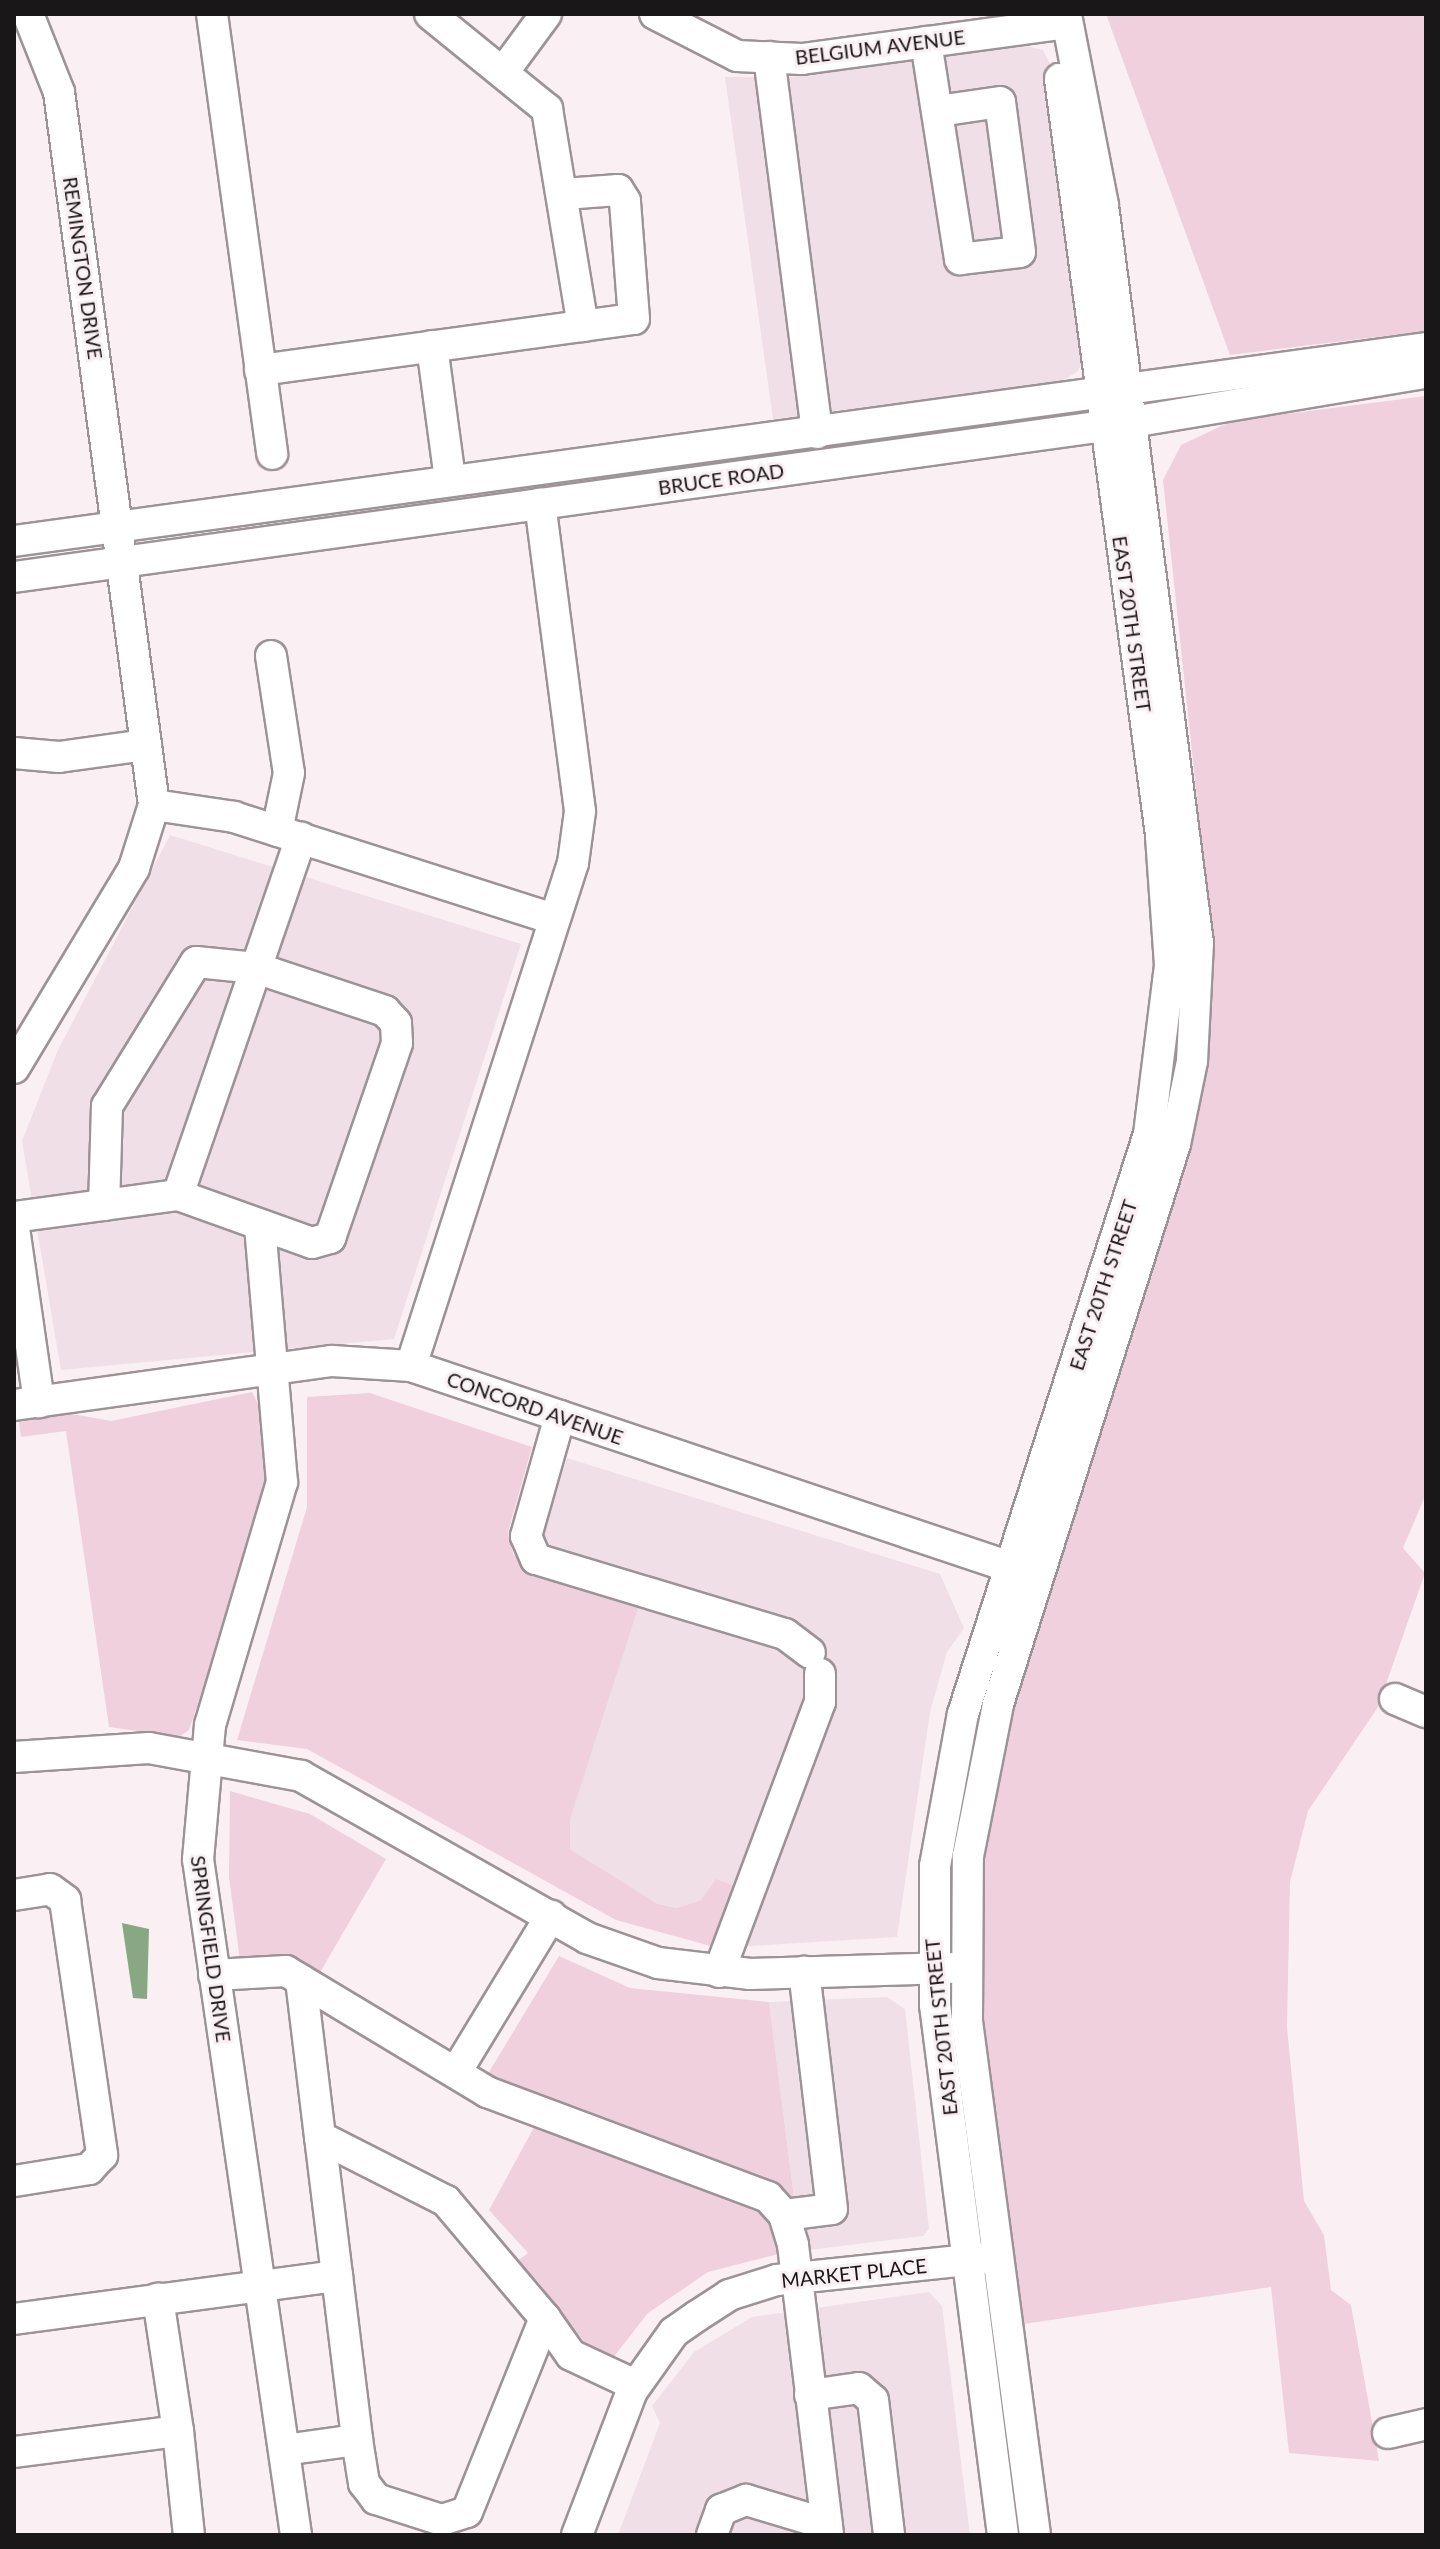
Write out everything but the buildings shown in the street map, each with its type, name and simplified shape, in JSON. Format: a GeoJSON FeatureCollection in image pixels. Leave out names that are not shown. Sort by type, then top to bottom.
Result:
{"type":"FeatureCollection","features":[{"type":"Feature","properties":{"kind":"street","name":"REMINGTON DRIVE"},"geometry":{"type":"LineString","coordinates":[[28,14],[27,55],[59,92],[154,805]]}},
{"type":"Feature","properties":{"kind":"street"},"geometry":{"type":"LineString","coordinates":[[212,14],[272,454]]}},
{"type":"Feature","properties":{"kind":"street"},"geometry":{"type":"LineString","coordinates":[[430,14],[547,109],[564,194],[583,326]]}},
{"type":"Feature","properties":{"kind":"street"},"geometry":{"type":"LineString","coordinates":[[504,71],[546,14]]}},
{"type":"Feature","properties":{"kind":"street","name":"BELGIUM AVENUE"},"geometry":{"type":"LineString","coordinates":[[655,14],[737,56],[769,57],[926,42],[1066,18]]}},
{"type":"Feature","properties":{"kind":"street","name":"EAST 20TH STREET"},"geometry":{"type":"LineString","coordinates":[[1003,2535],[977,2259],[932,1968],[935,1866],[948,1775],[1025,1572],[1175,1144],[1196,1019],[1195,884],[1057,57],[1066,18]]}},
{"type":"Feature","properties":{"kind":"street"},"geometry":{"type":"LineString","coordinates":[[926,42],[960,259],[1020,252],[1000,102],[938,111]]}},
{"type":"Feature","properties":{"kind":"street"},"geometry":{"type":"LineString","coordinates":[[769,57],[817,433]]}},
{"type":"Feature","properties":{"kind":"street"},"geometry":{"type":"LineString","coordinates":[[260,370],[634,319],[638,310],[625,201],[618,190],[564,194]]}},
{"type":"Feature","properties":{"kind":"street"},"geometry":{"type":"LineString","coordinates":[[432,346],[450,480]]}},
{"type":"Feature","properties":{"kind":"street","name":"BRUCE ROAD"},"geometry":{"type":"LineString","coordinates":[[14,577],[540,504],[1117,409],[1426,348]]}},
{"type":"Feature","properties":{"kind":"street","name":"BRUCE ROAD"},"geometry":{"type":"LineString","coordinates":[[14,541],[817,433],[1117,409],[1426,373]]}},
{"type":"Feature","properties":{"kind":"street"},"geometry":{"type":"LineString","coordinates":[[411,1366],[573,863],[580,811],[540,504]]}},
{"type":"Feature","properties":{"kind":"street"},"geometry":{"type":"LineString","coordinates":[[178,1195],[256,968],[289,834],[289,773],[271,656]]}},
{"type":"Feature","properties":{"kind":"street"},"geometry":{"type":"LineString","coordinates":[[14,753],[59,757],[146,745]]}},
{"type":"Feature","properties":{"kind":"street"},"geometry":{"type":"LineString","coordinates":[[14,1068],[22,1031],[134,868],[154,805],[289,834],[554,919]]}},
{"type":"Feature","properties":{"kind":"street"},"geometry":{"type":"LineString","coordinates":[[14,1217],[104,1205],[178,1195],[312,1243],[330,1238],[397,1043],[396,1023],[385,1011],[256,968],[196,962],[160,1012],[107,1106],[104,1205]]}},
{"type":"Feature","properties":{"kind":"street","name":"SPRINGFIELD DRIVE"},"geometry":{"type":"LineString","coordinates":[[260,1226],[272,1370],[283,1454],[280,1496],[204,1756],[198,1859],[296,2535]]}},
{"type":"Feature","properties":{"kind":"street"},"geometry":{"type":"LineString","coordinates":[[14,1228],[26,1403]]}},
{"type":"Feature","properties":{"kind":"street","name":"CONCORD AVENUE"},"geometry":{"type":"LineString","coordinates":[[26,1403],[332,1361],[411,1366],[1025,1572]]}},
{"type":"Feature","properties":{"kind":"street"},"geometry":{"type":"LineString","coordinates":[[560,1416],[526,1536],[536,1559],[785,1634],[815,1664],[820,1702],[719,1972]]}},
{"type":"Feature","properties":{"kind":"street","name":"EAST 20TH STREET"},"geometry":{"type":"LineString","coordinates":[[1025,1572],[978,1791],[964,1967],[1010,2359],[1035,2535]]}},
{"type":"Feature","properties":{"kind":"street"},"geometry":{"type":"LineString","coordinates":[[1395,1699],[1426,1712]]}},
{"type":"Feature","properties":{"kind":"street"},"geometry":{"type":"LineString","coordinates":[[14,1757],[94,1748],[204,1756],[323,1785],[551,1916],[634,1956],[719,1972],[964,1967]]}},
{"type":"Feature","properties":{"kind":"street"},"geometry":{"type":"LineString","coordinates":[[14,1895],[50,1889],[65,1900],[102,2155],[89,2169],[14,2181]]}},
{"type":"Feature","properties":{"kind":"street"},"geometry":{"type":"LineString","coordinates":[[456,2072],[551,1916]]}},
{"type":"Feature","properties":{"kind":"street"},"geometry":{"type":"LineString","coordinates":[[214,1975],[273,1967],[301,1980],[456,2072],[524,2107],[768,2197],[784,2215],[827,2530],[746,2500],[721,2510],[712,2535]]}},
{"type":"Feature","properties":{"kind":"street"},"geometry":{"type":"LineString","coordinates":[[784,2215],[832,2209],[804,1972]]}},
{"type":"Feature","properties":{"kind":"street"},"geometry":{"type":"LineString","coordinates":[[301,1980],[357,2440],[364,2483],[376,2499],[442,2520],[467,2512],[545,2318]]}},
{"type":"Feature","properties":{"kind":"street"},"geometry":{"type":"LineString","coordinates":[[320,2137],[446,2201],[545,2318],[571,2355],[635,2385]]}},
{"type":"Feature","properties":{"kind":"street","name":"EAST 20TH STREET"},"geometry":{"type":"LineString","coordinates":[[977,2259],[996,2338],[1010,2359]]}},
{"type":"Feature","properties":{"kind":"street","name":"MARKET PLACE"},"geometry":{"type":"LineString","coordinates":[[577,2535],[635,2385],[674,2332],[718,2302],[795,2278],[977,2259]]}},
{"type":"Feature","properties":{"kind":"street"},"geometry":{"type":"LineString","coordinates":[[14,2319],[337,2276]]}},
{"type":"Feature","properties":{"kind":"street"},"geometry":{"type":"LineString","coordinates":[[158,2299],[178,2431],[189,2535]]}},
{"type":"Feature","properties":{"kind":"street"},"geometry":{"type":"LineString","coordinates":[[810,2395],[859,2388],[873,2400],[889,2535]]}},
{"type":"Feature","properties":{"kind":"street"},"geometry":{"type":"LineString","coordinates":[[1388,2433],[1426,2424]]}},
{"type":"Feature","properties":{"kind":"street"},"geometry":{"type":"LineString","coordinates":[[14,2452],[178,2431]]}},
{"type":"Feature","properties":{"kind":"street"},"geometry":{"type":"LineString","coordinates":[[284,2450],[357,2440]]}},
{"type":"Feature","properties":{"kind":"shaded area"},"geometry":{"type":"Polygon","coordinates":[[[1106,14],[1426,14],[1426,331],[1230,355],[1106,14]]]}},
{"type":"Feature","properties":{"kind":"shaded area"},"geometry":{"type":"Polygon","coordinates":[[[1026,46],[1043,50],[1052,68],[1084,358],[1078,371],[1062,381],[773,419],[725,77],[790,77],[1026,46]]]}},
{"type":"Feature","properties":{"kind":"shaded area"},"geometry":{"type":"Polygon","coordinates":[[[1426,396],[1426,1494],[1403,1548],[1425,1573],[1378,1707],[1308,1811],[1290,1882],[1287,2027],[1304,2201],[1324,2235],[1331,2290],[1351,2305],[1379,2461],[1289,2453],[1271,2287],[1024,2324],[1011,2280],[977,1987],[977,1901],[1000,1757],[1201,1076],[1211,930],[1163,480],[1181,445],[1232,421],[1426,396]]]}},
{"type":"Feature","properties":{"kind":"shaded area"},"geometry":{"type":"Polygon","coordinates":[[[170,835],[521,944],[394,1339],[61,1370],[22,1141],[57,1052],[170,835]]]}},
{"type":"Feature","properties":{"kind":"shaded area"},"geometry":{"type":"Polygon","coordinates":[[[252,1392],[263,1414],[267,1499],[189,1730],[179,1737],[109,1727],[66,1431],[21,1437],[19,1422],[67,1413],[111,1421],[252,1392]]]}},
{"type":"Feature","properties":{"kind":"shaded area"},"geometry":{"type":"Polygon","coordinates":[[[370,1393],[532,1447],[508,1532],[513,1554],[527,1570],[638,1608],[570,1819],[570,1849],[658,1904],[677,1908],[701,1900],[716,1879],[742,1889],[718,1948],[616,1920],[307,1749],[237,1740],[307,1507],[307,1397],[370,1393]]]}},
{"type":"Feature","properties":{"kind":"shaded area"},"geometry":{"type":"Polygon","coordinates":[[[567,1458],[940,1574],[964,1628],[947,1652],[930,1712],[897,1937],[718,1948],[701,1900],[677,1908],[658,1904],[570,1849],[532,1572],[567,1458]]]}},
{"type":"Feature","properties":{"kind":"shaded area"},"geometry":{"type":"Polygon","coordinates":[[[230,1791],[310,1814],[386,1859],[315,1981],[273,1955],[240,1961],[229,1877],[230,1791]]]}},
{"type":"Feature","properties":{"kind":"shaded area"},"geometry":{"type":"Polygon","coordinates":[[[122,1923],[149,1929],[147,1999],[133,1998],[122,1923]]]}},
{"type":"Feature","properties":{"kind":"shaded area"},"geometry":{"type":"Polygon","coordinates":[[[559,1956],[630,1988],[769,2002],[794,2197],[486,2077],[559,1956]]]}},
{"type":"Feature","properties":{"kind":"shaded area"},"geometry":{"type":"Polygon","coordinates":[[[887,1997],[905,2009],[929,2229],[923,2236],[801,2251],[769,2002],[887,1997]]]}},
{"type":"Feature","properties":{"kind":"shaded area"},"geometry":{"type":"Polygon","coordinates":[[[538,2120],[768,2213],[783,2253],[708,2272],[648,2313],[612,2359],[592,2352],[537,2280],[512,2265],[528,2253],[489,2210],[538,2120]]]}},
{"type":"Feature","properties":{"kind":"shaded area"},"geometry":{"type":"Polygon","coordinates":[[[929,2292],[942,2306],[970,2535],[618,2535],[660,2423],[652,2406],[694,2352],[752,2317],[929,2292]]]}}]}
